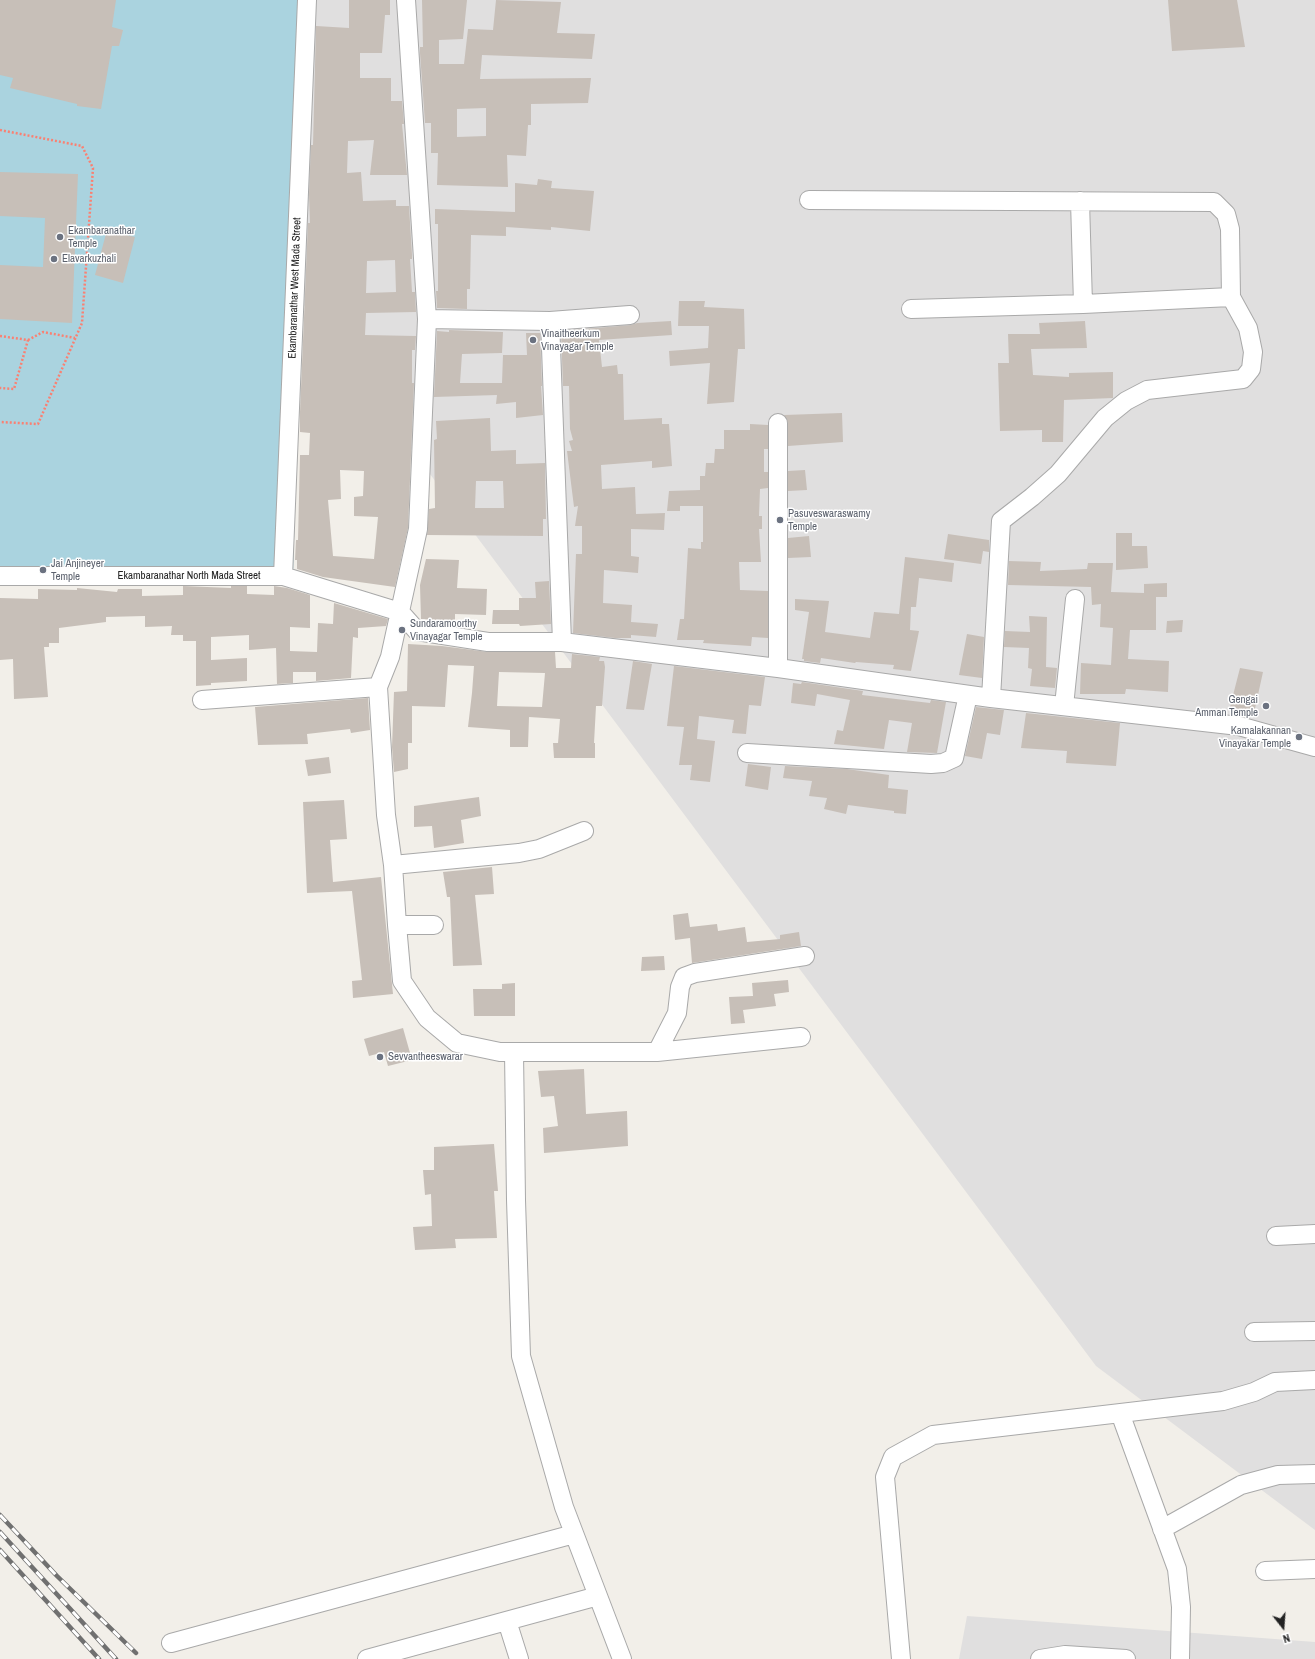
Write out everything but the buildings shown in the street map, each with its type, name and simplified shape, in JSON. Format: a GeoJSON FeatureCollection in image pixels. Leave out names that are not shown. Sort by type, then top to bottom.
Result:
{"type":"FeatureCollection","features":[{"type":"Feature","properties":{"kind":"street","name":"Ekambaranathar West Mada Street"},"geometry":{"type":"LineString","coordinates":[[283,576],[307,0]]}},
{"type":"Feature","properties":{"kind":"street"},"geometry":{"type":"LineString","coordinates":[[406,0],[427,319],[418,529],[390,657],[378,687],[386,815],[393,865],[396,925],[402,981],[427,1018],[457,1043],[500,1052],[657,1052],[801,1037]]}},
{"type":"Feature","properties":{"kind":"street"},"geometry":{"type":"LineString","coordinates":[[809,200],[1214,202],[1226,214],[1230,229],[1232,297],[1248,328],[1253,352],[1251,369],[1243,379],[1147,390],[1126,401],[1105,418],[1058,474],[1032,497],[1001,521],[991,698]]}},
{"type":"Feature","properties":{"kind":"street"},"geometry":{"type":"LineString","coordinates":[[1080,201],[1083,304]]}},
{"type":"Feature","properties":{"kind":"street"},"geometry":{"type":"LineString","coordinates":[[911,309],[1083,304],[1232,297]]}},
{"type":"Feature","properties":{"kind":"street"},"geometry":{"type":"LineString","coordinates":[[427,319],[550,321],[630,315]]}},
{"type":"Feature","properties":{"kind":"street"},"geometry":{"type":"LineString","coordinates":[[550,321],[562,642]]}},
{"type":"Feature","properties":{"kind":"street"},"geometry":{"type":"LineString","coordinates":[[778,424],[778,668]]}},
{"type":"Feature","properties":{"kind":"street","name":"Ekambaranathar North Mada Street"},"geometry":{"type":"LineString","coordinates":[[0,576],[283,576],[400,612]]}},
{"type":"Feature","properties":{"kind":"street"},"geometry":{"type":"LineString","coordinates":[[1064,706],[1075,599]]}},
{"type":"Feature","properties":{"kind":"street"},"geometry":{"type":"LineString","coordinates":[[400,612],[417,631],[488,642],[562,642],[778,668],[991,698],[1239,726],[1315,747]]}},
{"type":"Feature","properties":{"kind":"street"},"geometry":{"type":"LineString","coordinates":[[202,700],[378,687]]}},
{"type":"Feature","properties":{"kind":"street"},"geometry":{"type":"LineString","coordinates":[[747,753],[931,764],[943,763],[954,758],[968,695]]}},
{"type":"Feature","properties":{"kind":"street"},"geometry":{"type":"LineString","coordinates":[[393,865],[519,853],[539,849],[584,831]]}},
{"type":"Feature","properties":{"kind":"street"},"geometry":{"type":"LineString","coordinates":[[396,925],[434,925]]}},
{"type":"Feature","properties":{"kind":"street"},"geometry":{"type":"LineString","coordinates":[[657,1052],[677,1013],[680,987],[684,977],[696,973],[805,956]]}},
{"type":"Feature","properties":{"kind":"street"},"geometry":{"type":"LineString","coordinates":[[514,1052],[516,1200],[521,1356],[564,1507],[622,1659]]}},
{"type":"Feature","properties":{"kind":"street"},"geometry":{"type":"LineString","coordinates":[[1276,1236],[1315,1234]]}},
{"type":"Feature","properties":{"kind":"street"},"geometry":{"type":"LineString","coordinates":[[1254,1332],[1315,1331]]}},
{"type":"Feature","properties":{"kind":"street"},"geometry":{"type":"LineString","coordinates":[[901,1659],[885,1477],[894,1457],[933,1435],[1223,1401],[1254,1392],[1275,1382],[1315,1380]]}},
{"type":"Feature","properties":{"kind":"street"},"geometry":{"type":"LineString","coordinates":[[1120,1413],[1177,1569],[1181,1607],[1180,1659]]}},
{"type":"Feature","properties":{"kind":"street"},"geometry":{"type":"LineString","coordinates":[[1162,1529],[1240,1485],[1278,1475],[1315,1474]]}},
{"type":"Feature","properties":{"kind":"street"},"geometry":{"type":"LineString","coordinates":[[171,1643],[574,1534]]}},
{"type":"Feature","properties":{"kind":"street"},"geometry":{"type":"LineString","coordinates":[[1265,1571],[1315,1569]]}},
{"type":"Feature","properties":{"kind":"street"},"geometry":{"type":"LineString","coordinates":[[367,1659],[598,1596]]}},
{"type":"Feature","properties":{"kind":"street"},"geometry":{"type":"LineString","coordinates":[[507,1621],[519,1659]]}},
{"type":"Feature","properties":{"kind":"street"},"geometry":{"type":"LineString","coordinates":[[1040,1659],[1064,1655],[1126,1659]]}},
{"type":"Feature","properties":{"kind":"path"},"geometry":{"type":"LineString","coordinates":[[0,130],[82,146],[93,168],[82,323],[38,424],[0,422]]}},
{"type":"Feature","properties":{"kind":"path"},"geometry":{"type":"LineString","coordinates":[[0,336],[28,340],[43,332],[75,338]]}},
{"type":"Feature","properties":{"kind":"path"},"geometry":{"type":"LineString","coordinates":[[0,388],[14,389],[28,340]]}},
{"type":"Feature","properties":{"kind":"shaded area"},"geometry":{"type":"Polygon","coordinates":[[[76,0],[1315,0],[1315,1530],[1096,1366],[76,0]]]}},
{"type":"Feature","properties":{"kind":"shaded area"},"geometry":{"type":"Polygon","coordinates":[[[967,1616],[1315,1642],[1315,1659],[959,1659],[967,1616]]]}},
{"type":"Feature","properties":{"kind":"water"},"geometry":{"type":"Polygon","coordinates":[[[0,0],[308,0],[293,579],[0,573],[0,0]]]}},
{"type":"Feature","properties":{"kind":"railway"},"geometry":{"type":"LineString","coordinates":[[0,1515],[57,1576],[136,1653]]}},
{"type":"Feature","properties":{"kind":"railway"},"geometry":{"type":"LineString","coordinates":[[0,1532],[116,1659]]}},
{"type":"Feature","properties":{"kind":"railway"},"geometry":{"type":"LineString","coordinates":[[0,1550],[99,1659]]}},
{"type":"Feature","properties":{"kind":"place","name":"Ekambaranathar Temple"},"geometry":{"type":"Point","coordinates":[60,237]}},
{"type":"Feature","properties":{"kind":"place","name":"Elavarkuzhali"},"geometry":{"type":"Point","coordinates":[54,259]}},
{"type":"Feature","properties":{"kind":"place","name":"Vinaitheerkum Vinayagar Temple"},"geometry":{"type":"Point","coordinates":[533,340]}},
{"type":"Feature","properties":{"kind":"place","name":"Pasuveswaraswamy Temple"},"geometry":{"type":"Point","coordinates":[780,520]}},
{"type":"Feature","properties":{"kind":"place","name":"Jai Anjineyer Temple"},"geometry":{"type":"Point","coordinates":[43,570]}},
{"type":"Feature","properties":{"kind":"place","name":"Sundaramoorthy Vinayagar Temple"},"geometry":{"type":"Point","coordinates":[402,630]}},
{"type":"Feature","properties":{"kind":"place","name":"Gengai Amman Temple"},"geometry":{"type":"Point","coordinates":[1266,706]}},
{"type":"Feature","properties":{"kind":"place","name":"Kamalakannan Vinayakar Temple"},"geometry":{"type":"Point","coordinates":[1299,737]}},
{"type":"Feature","properties":{"kind":"place","name":"Sevvantheeswarar"},"geometry":{"type":"Point","coordinates":[380,1057]}}]}
